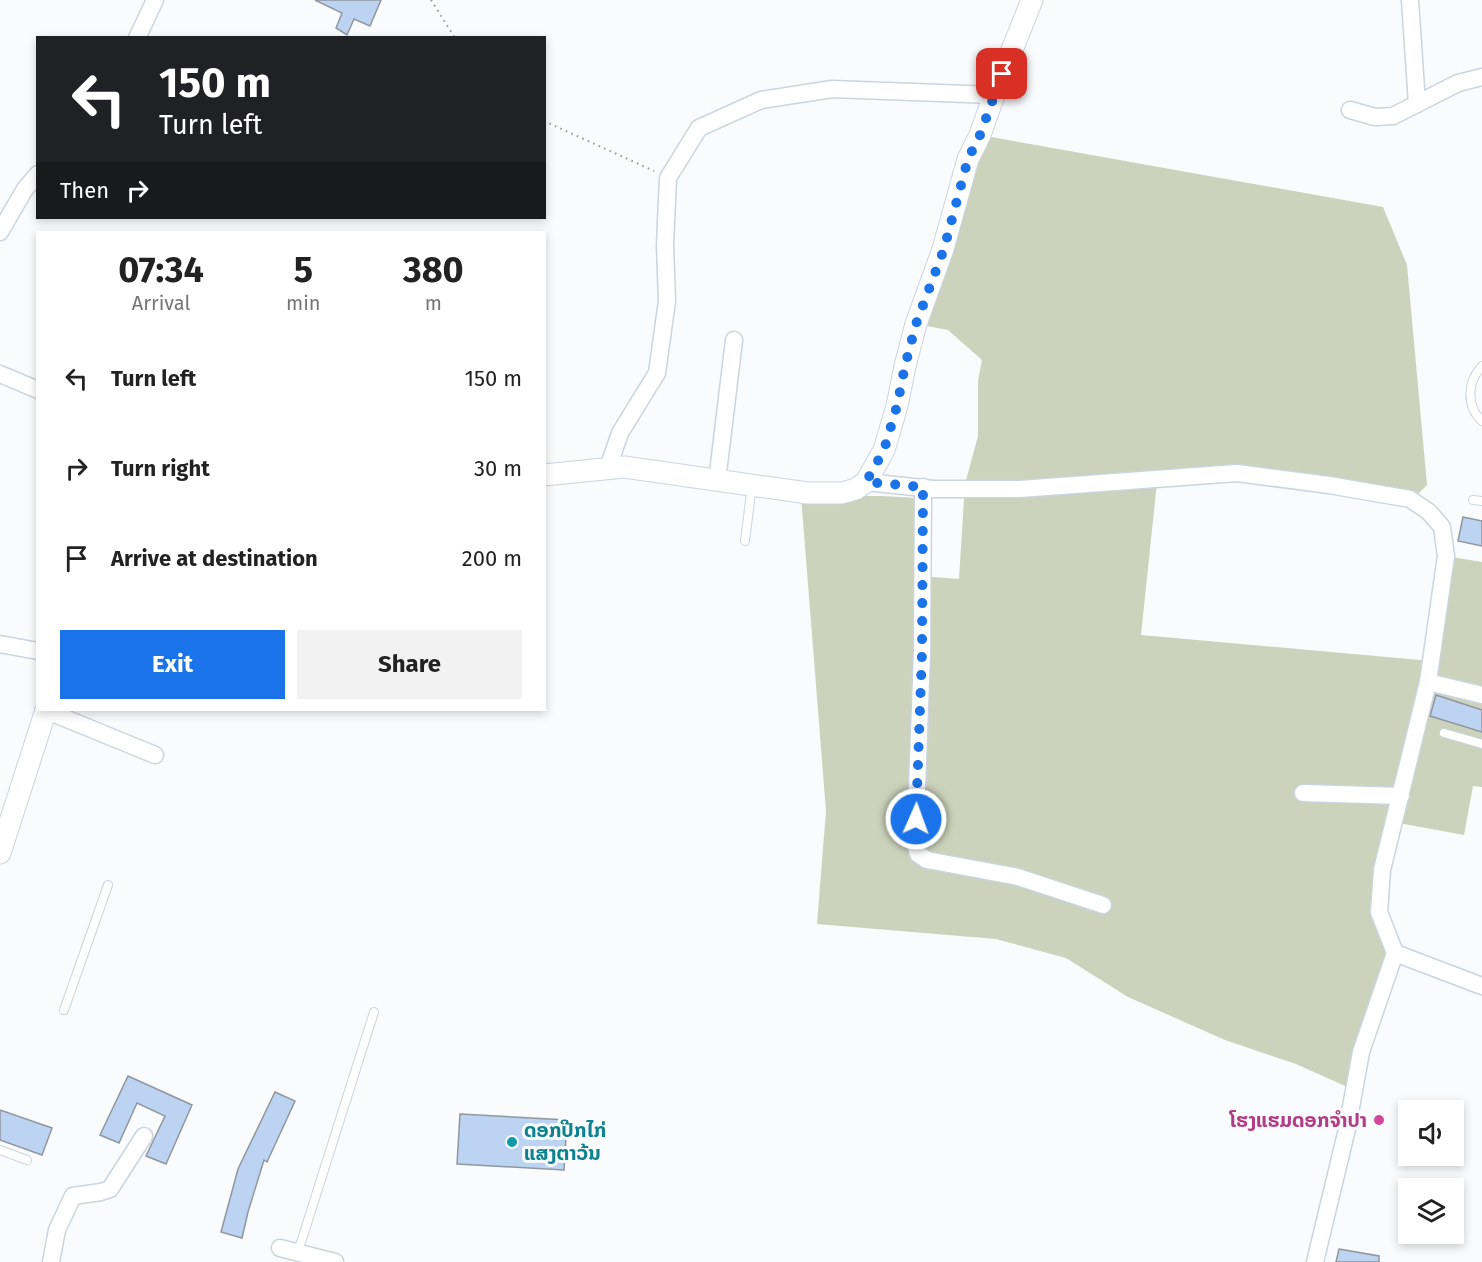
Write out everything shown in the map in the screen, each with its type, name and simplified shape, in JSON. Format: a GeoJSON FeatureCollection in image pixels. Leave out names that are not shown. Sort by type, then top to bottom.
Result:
{"type":"FeatureCollection","features":[{"type":"Feature","properties":{"kind":"street"},"geometry":{"type":"LineString","coordinates":[[138,36],[155,0]]}},
{"type":"Feature","properties":{"kind":"street"},"geometry":{"type":"LineString","coordinates":[[546,475],[624,467],[808,493],[842,494],[866,482],[884,450],[916,324],[944,249],[968,159],[980,135],[1032,0]]}},
{"type":"Feature","properties":{"kind":"street"},"geometry":{"type":"LineString","coordinates":[[1410,0],[1417,104]]}},
{"type":"Feature","properties":{"kind":"street"},"geometry":{"type":"LineString","coordinates":[[1350,110],[1375,117],[1393,116],[1458,83],[1482,77]]}},
{"type":"Feature","properties":{"kind":"street"},"geometry":{"type":"LineString","coordinates":[[608,468],[620,433],[657,373],[667,301],[665,245],[668,178],[699,128],[760,100],[832,89],[994,95]]}},
{"type":"Feature","properties":{"kind":"street"},"geometry":{"type":"LineString","coordinates":[[0,232],[25,189],[36,176]]}},
{"type":"Feature","properties":{"kind":"street"},"geometry":{"type":"LineString","coordinates":[[717,481],[734,340]]}},
{"type":"Feature","properties":{"kind":"street"},"geometry":{"type":"LineString","coordinates":[[0,374],[36,389]]}},
{"type":"Feature","properties":{"kind":"street"},"geometry":{"type":"LineString","coordinates":[[866,482],[923,487],[1020,489],[1238,472],[1410,499],[1430,512],[1442,527],[1446,556],[1428,682],[1382,870],[1379,912],[1395,952],[1361,1052],[1347,1129],[1315,1262]]}},
{"type":"Feature","properties":{"kind":"street"},"geometry":{"type":"LineString","coordinates":[[923,487],[922,653],[915,843],[918,854],[927,860],[1018,877],[1103,905]]}},
{"type":"Feature","properties":{"kind":"street"},"geometry":{"type":"LineString","coordinates":[[0,644],[36,651]]}},
{"type":"Feature","properties":{"kind":"street"},"geometry":{"type":"LineString","coordinates":[[1428,682],[1482,695]]}},
{"type":"Feature","properties":{"kind":"street"},"geometry":{"type":"LineString","coordinates":[[0,853],[45,711]]}},
{"type":"Feature","properties":{"kind":"street"},"geometry":{"type":"LineString","coordinates":[[47,711],[155,755]]}},
{"type":"Feature","properties":{"kind":"street"},"geometry":{"type":"LineString","coordinates":[[1303,793],[1401,796]]}},
{"type":"Feature","properties":{"kind":"street"},"geometry":{"type":"LineString","coordinates":[[1395,952],[1482,986]]}},
{"type":"Feature","properties":{"kind":"street"},"geometry":{"type":"LineString","coordinates":[[51,1262],[57,1230],[73,1196],[110,1189],[144,1136]]}},
{"type":"Feature","properties":{"kind":"street"},"geometry":{"type":"LineString","coordinates":[[280,1248],[335,1262]]}},
{"type":"Feature","properties":{"kind":"lane"},"geometry":{"type":"LineString","coordinates":[[1482,366],[1473,379],[1470,392],[1472,405],[1482,421]]}},
{"type":"Feature","properties":{"kind":"lane"},"geometry":{"type":"LineString","coordinates":[[745,541],[752,485]]}},
{"type":"Feature","properties":{"kind":"lane"},"geometry":{"type":"LineString","coordinates":[[1444,733],[1482,744]]}},
{"type":"Feature","properties":{"kind":"lane"},"geometry":{"type":"LineString","coordinates":[[64,1010],[108,885]]}},
{"type":"Feature","properties":{"kind":"lane"},"geometry":{"type":"LineString","coordinates":[[298,1252],[374,1012]]}},
{"type":"Feature","properties":{"kind":"lane"},"geometry":{"type":"LineString","coordinates":[[0,1150],[27,1160]]}},
{"type":"Feature","properties":{"kind":"path"},"geometry":{"type":"LineString","coordinates":[[431,0],[453,36]]}},
{"type":"Feature","properties":{"kind":"path"},"geometry":{"type":"LineString","coordinates":[[546,122],[668,178]]}},
{"type":"Feature","properties":{"kind":"green space"},"geometry":{"type":"Polygon","coordinates":[[[980,135],[1383,207],[1407,265],[1427,485],[1410,502],[1237,474],[1157,482],[1141,635],[1431,661],[1446,556],[1482,562],[1482,787],[1473,786],[1464,835],[1393,822],[1382,870],[1393,956],[1354,1090],[1296,1064],[1225,1040],[1128,997],[1066,958],[996,939],[817,924],[826,811],[801,496],[916,498],[919,576],[959,579],[965,484],[978,436],[978,381],[982,360],[948,330],[916,324],[980,135]]]}},
{"type":"Feature","properties":{"kind":"building"},"geometry":{"type":"Polygon","coordinates":[[[315,0],[381,0],[370,26],[354,19],[347,35],[336,28],[342,13],[315,0]]]}},
{"type":"Feature","properties":{"kind":"building"},"geometry":{"type":"Polygon","coordinates":[[[1463,517],[1482,521],[1482,546],[1458,541],[1463,517]]]}},
{"type":"Feature","properties":{"kind":"building"},"geometry":{"type":"Polygon","coordinates":[[[1436,695],[1482,710],[1482,732],[1430,716],[1436,695]]]}},
{"type":"Feature","properties":{"kind":"building"},"geometry":{"type":"Polygon","coordinates":[[[128,1076],[192,1105],[166,1164],[146,1156],[165,1116],[137,1103],[119,1143],[100,1135],[128,1076]]]}},
{"type":"Feature","properties":{"kind":"building"},"geometry":{"type":"Polygon","coordinates":[[[275,1092],[295,1101],[267,1162],[264,1160],[242,1238],[221,1232],[238,1169],[275,1092]]]}},
{"type":"Feature","properties":{"kind":"building"},"geometry":{"type":"Polygon","coordinates":[[[0,1110],[52,1128],[42,1155],[0,1140],[0,1110]]]}},
{"type":"Feature","properties":{"kind":"building","name":"ດອກປີກໄກ່ ແສງຕາວ້ນ"},"geometry":{"type":"Polygon","coordinates":[[[460,1114],[567,1120],[564,1170],[457,1164],[460,1114]]]}},
{"type":"Feature","properties":{"kind":"building"},"geometry":{"type":"Polygon","coordinates":[[[1339,1249],[1379,1256],[1379,1262],[1336,1262],[1339,1249]]]}},
{"type":"Feature","properties":{"kind":"place","name":"ໂຮງແຮມດອກຈຳປາ"},"geometry":{"type":"Point","coordinates":[1379,1120]}},
{"type":"Feature","properties":{"kind":"place","name":"ດອກປີກໄກ່ ແສງຕາວ້ນ"},"geometry":{"type":"Point","coordinates":[512,1142]}},
{"type":"Feature","properties":{"kind":"route"},"geometry":{"type":"LineString","coordinates":[[916,819],[922,653],[923,487],[866,482],[884,450],[916,324],[944,249],[968,159],[980,135],[1002,74]]}}]}
